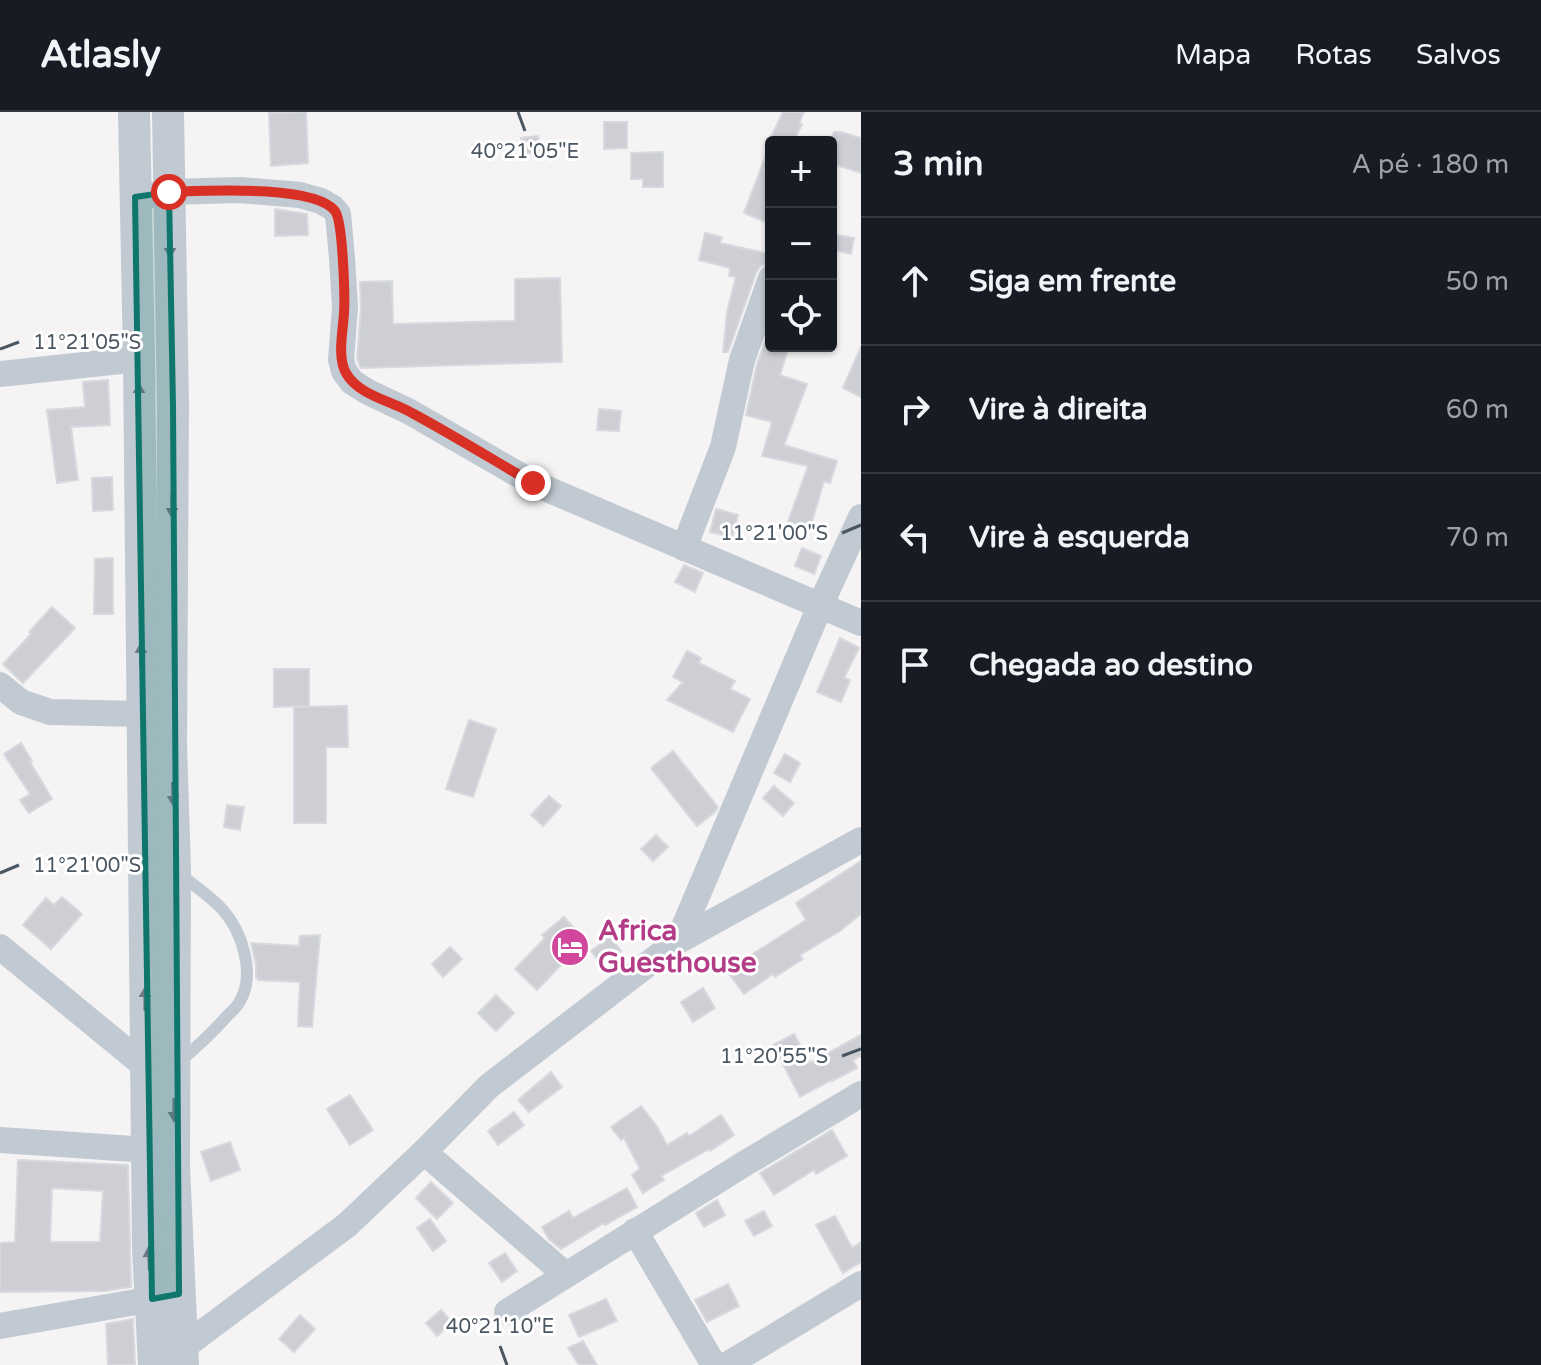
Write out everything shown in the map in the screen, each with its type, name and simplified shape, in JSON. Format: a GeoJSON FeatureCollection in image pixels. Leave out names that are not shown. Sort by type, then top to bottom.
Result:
{"type":"FeatureCollection","features":[{"type":"Feature","properties":{"kind":"street"},"geometry":{"type":"LineString","coordinates":[[134,112],[139,359],[159,869],[159,1066],[148,1150],[148,1248],[165,1297]]}},
{"type":"Feature","properties":{"kind":"street"},"geometry":{"type":"LineString","coordinates":[[152,735],[173,406],[168,112]]}},
{"type":"Feature","properties":{"kind":"street"},"geometry":{"type":"LineString","coordinates":[[135,197],[169,192],[240,190],[300,195],[333,208],[338,214],[345,307],[341,360],[352,382],[533,483],[861,623]]}},
{"type":"Feature","properties":{"kind":"street"},"geometry":{"type":"LineString","coordinates":[[684,548],[723,447],[742,360],[770,280]]}},
{"type":"Feature","properties":{"kind":"street"},"geometry":{"type":"LineString","coordinates":[[0,374],[139,359]]}},
{"type":"Feature","properties":{"kind":"street"},"geometry":{"type":"LineString","coordinates":[[678,941],[861,517]]}},
{"type":"Feature","properties":{"kind":"street"},"geometry":{"type":"LineString","coordinates":[[0,685],[21,702],[50,712],[152,735]]}},
{"type":"Feature","properties":{"kind":"street"},"geometry":{"type":"LineString","coordinates":[[168,1358],[347,1225],[489,1086],[678,941],[861,840]]}},
{"type":"Feature","properties":{"kind":"street"},"geometry":{"type":"LineString","coordinates":[[0,947],[159,1066],[174,1166],[165,1297],[168,1358]]}},
{"type":"Feature","properties":{"kind":"street"},"geometry":{"type":"LineString","coordinates":[[507,1312],[861,1094]]}},
{"type":"Feature","properties":{"kind":"street"},"geometry":{"type":"LineString","coordinates":[[0,1140],[148,1150]]}},
{"type":"Feature","properties":{"kind":"street"},"geometry":{"type":"LineString","coordinates":[[424,1152],[566,1275]]}},
{"type":"Feature","properties":{"kind":"street"},"geometry":{"type":"LineString","coordinates":[[635,1231],[714,1365]]}},
{"type":"Feature","properties":{"kind":"street"},"geometry":{"type":"LineString","coordinates":[[727,1365],[861,1284]]}},
{"type":"Feature","properties":{"kind":"street"},"geometry":{"type":"LineString","coordinates":[[0,1326],[165,1297]]}},
{"type":"Feature","properties":{"kind":"lane"},"geometry":{"type":"LineString","coordinates":[[159,869],[222,909],[236,927],[244,946],[247,971],[241,1001],[199,1046],[159,1066]]}},
{"type":"Feature","properties":{"kind":"highlighted area"},"geometry":{"type":"Polygon","coordinates":[[[169,192],[173,406],[179,1294],[152,1299],[135,197],[169,192]]]}},
{"type":"Feature","properties":{"kind":"building"},"geometry":{"type":"Polygon","coordinates":[[[306,112],[308,163],[271,166],[269,113],[306,112]]]}},
{"type":"Feature","properties":{"kind":"building"},"geometry":{"type":"Polygon","coordinates":[[[783,112],[804,112],[796,136],[771,136],[783,112]]]}},
{"type":"Feature","properties":{"kind":"building"},"geometry":{"type":"Polygon","coordinates":[[[604,122],[627,122],[627,148],[604,149],[604,122]]]}},
{"type":"Feature","properties":{"kind":"building"},"geometry":{"type":"Polygon","coordinates":[[[834,132],[841,132],[861,138],[861,173],[837,165],[837,136],[832,136],[834,132]]]}},
{"type":"Feature","properties":{"kind":"building"},"geometry":{"type":"Polygon","coordinates":[[[538,136],[540,152],[522,154],[521,138],[538,136]]]}},
{"type":"Feature","properties":{"kind":"building"},"geometry":{"type":"Polygon","coordinates":[[[663,152],[663,187],[643,187],[643,179],[631,179],[631,153],[663,152]]]}},
{"type":"Feature","properties":{"kind":"building"},"geometry":{"type":"Polygon","coordinates":[[[765,158],[765,222],[744,213],[765,158]]]}},
{"type":"Feature","properties":{"kind":"building"},"geometry":{"type":"Polygon","coordinates":[[[275,209],[307,214],[308,235],[275,236],[275,209]]]}},
{"type":"Feature","properties":{"kind":"building"},"geometry":{"type":"Polygon","coordinates":[[[705,233],[722,237],[720,243],[765,253],[765,264],[756,273],[728,352],[723,352],[727,312],[736,277],[729,276],[730,268],[699,260],[705,233]]]}},
{"type":"Feature","properties":{"kind":"building"},"geometry":{"type":"Polygon","coordinates":[[[837,235],[854,238],[851,254],[837,250],[837,235]]]}},
{"type":"Feature","properties":{"kind":"building"},"geometry":{"type":"Polygon","coordinates":[[[560,278],[562,362],[361,368],[359,364],[360,282],[392,281],[393,324],[515,321],[515,279],[560,278]]]}},
{"type":"Feature","properties":{"kind":"building"},"geometry":{"type":"Polygon","coordinates":[[[765,342],[765,352],[787,352],[780,375],[807,384],[784,445],[837,461],[830,483],[824,481],[810,528],[788,522],[808,466],[762,456],[772,422],[746,415],[765,342]]]}},
{"type":"Feature","properties":{"kind":"building"},"geometry":{"type":"Polygon","coordinates":[[[861,347],[861,397],[843,388],[861,347]]]}},
{"type":"Feature","properties":{"kind":"building"},"geometry":{"type":"Polygon","coordinates":[[[108,380],[110,425],[71,427],[78,480],[57,483],[47,410],[85,407],[83,382],[108,380]]]}},
{"type":"Feature","properties":{"kind":"building"},"geometry":{"type":"Polygon","coordinates":[[[599,409],[621,411],[619,431],[597,430],[599,409]]]}},
{"type":"Feature","properties":{"kind":"building"},"geometry":{"type":"Polygon","coordinates":[[[112,477],[113,510],[93,511],[92,478],[112,477]]]}},
{"type":"Feature","properties":{"kind":"building"},"geometry":{"type":"Polygon","coordinates":[[[716,509],[738,515],[732,537],[710,532],[716,509]]]}},
{"type":"Feature","properties":{"kind":"building"},"geometry":{"type":"Polygon","coordinates":[[[802,548],[821,556],[814,574],[795,566],[802,548]]]}},
{"type":"Feature","properties":{"kind":"building"},"geometry":{"type":"Polygon","coordinates":[[[113,558],[113,614],[94,614],[95,559],[113,558]]]}},
{"type":"Feature","properties":{"kind":"building"},"geometry":{"type":"Polygon","coordinates":[[[684,565],[703,573],[695,592],[675,582],[684,565]]]}},
{"type":"Feature","properties":{"kind":"building"},"geometry":{"type":"Polygon","coordinates":[[[52,607],[75,628],[23,683],[3,664],[52,607]]]}},
{"type":"Feature","properties":{"kind":"building"},"geometry":{"type":"Polygon","coordinates":[[[840,638],[859,648],[844,678],[850,680],[841,702],[817,692],[840,638]]]}},
{"type":"Feature","properties":{"kind":"building"},"geometry":{"type":"Polygon","coordinates":[[[687,651],[701,658],[699,663],[735,681],[730,689],[750,699],[733,732],[667,700],[683,682],[673,677],[687,651]]]}},
{"type":"Feature","properties":{"kind":"building"},"geometry":{"type":"Polygon","coordinates":[[[274,669],[309,669],[309,706],[274,707],[274,669]]]}},
{"type":"Feature","properties":{"kind":"building"},"geometry":{"type":"Polygon","coordinates":[[[347,706],[348,747],[326,747],[326,823],[294,823],[294,707],[347,706]]]}},
{"type":"Feature","properties":{"kind":"building"},"geometry":{"type":"Polygon","coordinates":[[[469,720],[496,729],[473,797],[446,789],[469,720]]]}},
{"type":"Feature","properties":{"kind":"building"},"geometry":{"type":"Polygon","coordinates":[[[21,743],[52,799],[29,813],[20,800],[30,794],[4,754],[21,743]]]}},
{"type":"Feature","properties":{"kind":"building"},"geometry":{"type":"Polygon","coordinates":[[[673,751],[718,807],[697,826],[651,768],[673,751]]]}},
{"type":"Feature","properties":{"kind":"building"},"geometry":{"type":"Polygon","coordinates":[[[785,754],[800,763],[790,782],[774,773],[785,754]]]}},
{"type":"Feature","properties":{"kind":"building"},"geometry":{"type":"Polygon","coordinates":[[[774,786],[794,803],[783,816],[763,798],[774,786]]]}},
{"type":"Feature","properties":{"kind":"building"},"geometry":{"type":"Polygon","coordinates":[[[549,796],[561,806],[543,826],[531,815],[549,796]]]}},
{"type":"Feature","properties":{"kind":"building"},"geometry":{"type":"Polygon","coordinates":[[[227,805],[244,807],[240,830],[224,827],[227,805]]]}},
{"type":"Feature","properties":{"kind":"building"},"geometry":{"type":"Polygon","coordinates":[[[656,835],[668,847],[653,861],[641,849],[656,835]]]}},
{"type":"Feature","properties":{"kind":"building"},"geometry":{"type":"Polygon","coordinates":[[[861,861],[861,914],[800,955],[803,959],[775,977],[773,974],[744,994],[726,970],[806,920],[796,903],[861,861]]]}},
{"type":"Feature","properties":{"kind":"building"},"geometry":{"type":"Polygon","coordinates":[[[62,897],[82,914],[51,949],[23,925],[46,898],[54,905],[62,897]]]}},
{"type":"Feature","properties":{"kind":"building"},"geometry":{"type":"Polygon","coordinates":[[[564,917],[587,943],[537,990],[515,969],[545,938],[542,935],[564,917]]]}},
{"type":"Feature","properties":{"kind":"building"},"geometry":{"type":"Polygon","coordinates":[[[320,935],[312,1027],[298,1026],[300,982],[258,980],[251,943],[299,946],[300,936],[320,935]]]}},
{"type":"Feature","properties":{"kind":"building"},"geometry":{"type":"Polygon","coordinates":[[[610,937],[621,951],[602,965],[591,951],[610,937]]]}},
{"type":"Feature","properties":{"kind":"building"},"geometry":{"type":"Polygon","coordinates":[[[450,947],[462,959],[443,977],[432,964],[450,947]]]}},
{"type":"Feature","properties":{"kind":"building"},"geometry":{"type":"Polygon","coordinates":[[[703,988],[715,1008],[693,1022],[681,1002],[703,988]]]}},
{"type":"Feature","properties":{"kind":"building"},"geometry":{"type":"Polygon","coordinates":[[[496,995],[514,1013],[496,1031],[478,1013],[496,995]]]}},
{"type":"Feature","properties":{"kind":"building"},"geometry":{"type":"Polygon","coordinates":[[[794,1034],[810,1063],[861,1035],[861,1056],[853,1060],[857,1068],[800,1097],[773,1045],[794,1034]]]}},
{"type":"Feature","properties":{"kind":"building"},"geometry":{"type":"Polygon","coordinates":[[[551,1072],[562,1087],[529,1112],[518,1100],[551,1072]]]}},
{"type":"Feature","properties":{"kind":"building"},"geometry":{"type":"Polygon","coordinates":[[[350,1095],[373,1130],[350,1145],[327,1109],[350,1095]]]}},
{"type":"Feature","properties":{"kind":"building"},"geometry":{"type":"Polygon","coordinates":[[[641,1106],[667,1145],[687,1133],[689,1136],[721,1115],[734,1135],[661,1176],[664,1180],[643,1193],[632,1175],[640,1169],[624,1138],[621,1140],[611,1127],[641,1106]]]}},
{"type":"Feature","properties":{"kind":"building"},"geometry":{"type":"Polygon","coordinates":[[[514,1112],[524,1125],[498,1145],[488,1131],[514,1112]]]}},
{"type":"Feature","properties":{"kind":"building"},"geometry":{"type":"Polygon","coordinates":[[[832,1130],[847,1156],[816,1174],[814,1170],[774,1195],[760,1173],[832,1130]]]}},
{"type":"Feature","properties":{"kind":"building"},"geometry":{"type":"Polygon","coordinates":[[[230,1142],[240,1170],[211,1181],[201,1152],[230,1142]]]}},
{"type":"Feature","properties":{"kind":"building"},"geometry":{"type":"Polygon","coordinates":[[[18,1160],[128,1165],[131,1287],[105,1291],[0,1292],[0,1243],[15,1242],[18,1160]],[[52,1188],[50,1242],[100,1242],[103,1191],[52,1188]]]}},
{"type":"Feature","properties":{"kind":"building"},"geometry":{"type":"Polygon","coordinates":[[[431,1182],[453,1203],[437,1219],[416,1198],[431,1182]]]}},
{"type":"Feature","properties":{"kind":"building"},"geometry":{"type":"Polygon","coordinates":[[[627,1188],[637,1207],[561,1249],[549,1239],[542,1227],[569,1211],[573,1218],[627,1188]]]}},
{"type":"Feature","properties":{"kind":"building"},"geometry":{"type":"Polygon","coordinates":[[[717,1200],[725,1215],[704,1227],[696,1213],[717,1200]]]}},
{"type":"Feature","properties":{"kind":"building"},"geometry":{"type":"Polygon","coordinates":[[[764,1211],[772,1226],[754,1236],[745,1221],[764,1211]]]}},
{"type":"Feature","properties":{"kind":"building"},"geometry":{"type":"Polygon","coordinates":[[[835,1216],[852,1248],[861,1242],[861,1262],[843,1273],[816,1225],[835,1216]]]}},
{"type":"Feature","properties":{"kind":"building"},"geometry":{"type":"Polygon","coordinates":[[[430,1219],[446,1241],[433,1251],[417,1228],[430,1219]]]}},
{"type":"Feature","properties":{"kind":"building"},"geometry":{"type":"Polygon","coordinates":[[[505,1253],[517,1271],[502,1282],[489,1263],[505,1253]]]}},
{"type":"Feature","properties":{"kind":"building"},"geometry":{"type":"Polygon","coordinates":[[[728,1284],[739,1306],[707,1322],[695,1300],[728,1284]]]}},
{"type":"Feature","properties":{"kind":"building"},"geometry":{"type":"Polygon","coordinates":[[[606,1299],[617,1321],[579,1337],[569,1315],[606,1299]]]}},
{"type":"Feature","properties":{"kind":"building"},"geometry":{"type":"Polygon","coordinates":[[[441,1310],[452,1322],[437,1336],[426,1323],[441,1310]]]}},
{"type":"Feature","properties":{"kind":"building"},"geometry":{"type":"Polygon","coordinates":[[[300,1315],[315,1329],[294,1352],[279,1339],[300,1315]]]}},
{"type":"Feature","properties":{"kind":"building"},"geometry":{"type":"Polygon","coordinates":[[[133,1319],[135,1365],[108,1365],[106,1324],[133,1319]]]}},
{"type":"Feature","properties":{"kind":"building"},"geometry":{"type":"Polygon","coordinates":[[[583,1341],[597,1365],[579,1365],[568,1348],[583,1341]]]}},
{"type":"Feature","properties":{"kind":"place","name":"Africa Guesthouse"},"geometry":{"type":"Point","coordinates":[570,947]}},
{"type":"Feature","properties":{"kind":"route"},"geometry":{"type":"LineString","coordinates":[[169,192],[240,190],[300,195],[333,208],[338,214],[342,258],[345,307],[341,360],[344,371],[352,382],[368,392],[410,412],[533,483]]}}]}
